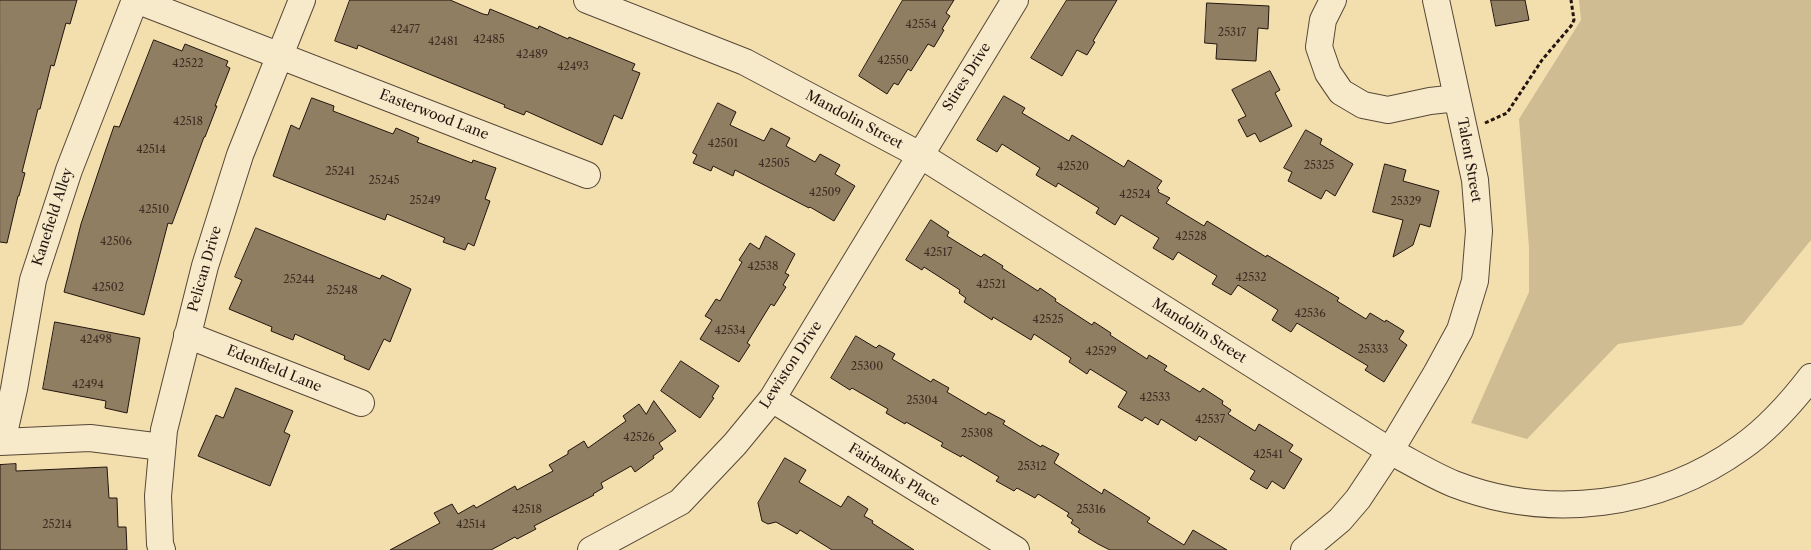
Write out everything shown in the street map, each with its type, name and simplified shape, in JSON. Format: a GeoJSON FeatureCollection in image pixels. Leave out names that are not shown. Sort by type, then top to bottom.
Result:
{"type":"FeatureCollection","features":[{"type":"Feature","properties":{"kind":"street","name":"Kanefield Alley"},"geometry":{"type":"LineString","coordinates":[[162,447],[90,438],[1,442],[14,388],[32,280],[69,170],[136,0],[280,55]]}},
{"type":"Feature","properties":{"kind":"street","name":"Pelican Drive"},"geometry":{"type":"LineString","coordinates":[[162,550],[160,544],[158,496],[162,447],[164,430],[187,335],[205,266],[240,155],[302,0]]}},
{"type":"Feature","properties":{"kind":"street","name":"Mandolin Street"},"geometry":{"type":"LineString","coordinates":[[587,0],[621,6],[745,62],[920,155],[1390,451],[1454,484],[1497,497],[1538,504],[1585,504],[1626,499],[1661,489],[1717,464],[1743,446],[1774,420],[1811,377]]}},
{"type":"Feature","properties":{"kind":"street","name":"Stires Drive"},"geometry":{"type":"LineString","coordinates":[[920,155],[1015,0]]}},
{"type":"Feature","properties":{"kind":"street"},"geometry":{"type":"LineString","coordinates":[[1334,0],[1324,20],[1319,47],[1328,73],[1340,92],[1363,105],[1388,110],[1430,101],[1457,98]]}},
{"type":"Feature","properties":{"kind":"street","name":"Talent Street"},"geometry":{"type":"LineString","coordinates":[[1304,550],[1340,520],[1358,500],[1390,451],[1460,330],[1475,281],[1479,230],[1475,180],[1436,0]]}},
{"type":"Feature","properties":{"kind":"street","name":"Easterwood Lane"},"geometry":{"type":"LineString","coordinates":[[280,55],[587,174]]}},
{"type":"Feature","properties":{"kind":"street","name":"Lewiston Drive"},"geometry":{"type":"LineString","coordinates":[[591,550],[680,502],[735,444],[772,400],[920,155]]}},
{"type":"Feature","properties":{"kind":"street","name":"Edenfield Lane"},"geometry":{"type":"LineString","coordinates":[[187,335],[361,403]]}},
{"type":"Feature","properties":{"kind":"street","name":"Fairbanks Place"},"geometry":{"type":"LineString","coordinates":[[772,400],[1016,550]]}},
{"type":"Feature","properties":{"kind":"path"},"geometry":{"type":"LineString","coordinates":[[1464,129],[1493,120],[1507,113],[1538,65],[1571,26],[1574,20],[1571,0]]}},
{"type":"Feature","properties":{"kind":"shaded area"},"geometry":{"type":"Polygon","coordinates":[[[1579,0],[1811,0],[1811,240],[1742,325],[1618,344],[1527,439],[1471,423],[1529,292],[1529,248],[1519,119],[1581,20],[1579,0]]]}},
{"type":"Feature","properties":{"kind":"building"},"geometry":{"type":"Polygon","coordinates":[[[0,0],[77,0],[70,24],[66,23],[54,66],[51,65],[40,109],[38,109],[22,172],[25,173],[7,243],[0,242],[0,0]]]}},
{"type":"Feature","properties":{"kind":"building"},"geometry":{"type":"Polygon","coordinates":[[[350,0],[450,0],[483,14],[488,15],[490,9],[538,29],[539,26],[568,39],[569,37],[635,64],[632,70],[640,73],[622,119],[614,115],[602,145],[526,111],[524,115],[504,107],[505,105],[358,45],[357,49],[335,41],[350,0]]]}},
{"type":"Feature","properties":{"kind":"building"},"geometry":{"type":"Polygon","coordinates":[[[903,0],[954,0],[946,13],[950,16],[934,47],[928,44],[911,71],[908,69],[898,85],[894,83],[887,94],[859,76],[903,0]]]}},
{"type":"Feature","properties":{"kind":"building"},"geometry":{"type":"Polygon","coordinates":[[[1067,0],[1117,0],[1087,55],[1077,50],[1062,76],[1031,58],[1067,0]]]}},
{"type":"Feature","properties":{"kind":"building"},"geometry":{"type":"Polygon","coordinates":[[[1491,0],[1525,0],[1529,20],[1496,26],[1491,0]]]}},
{"type":"Feature","properties":{"kind":"building"},"geometry":{"type":"Polygon","coordinates":[[[1207,3],[1269,6],[1268,29],[1258,28],[1256,61],[1216,59],[1217,44],[1205,43],[1207,3]]]}},
{"type":"Feature","properties":{"kind":"building"},"geometry":{"type":"Polygon","coordinates":[[[154,40],[182,51],[185,44],[228,61],[226,66],[230,68],[172,224],[168,223],[144,315],[64,292],[81,224],[114,126],[119,127],[154,40]]]}},
{"type":"Feature","properties":{"kind":"building"},"geometry":{"type":"Polygon","coordinates":[[[1270,71],[1280,90],[1275,93],[1292,126],[1260,142],[1255,133],[1247,137],[1238,120],[1246,116],[1232,90],[1270,71]]]}},
{"type":"Feature","properties":{"kind":"building"},"geometry":{"type":"Polygon","coordinates":[[[1004,96],[1025,108],[1022,113],[1069,141],[1072,135],[1124,167],[1128,160],[1162,181],[1157,188],[1158,192],[1170,198],[1166,203],[1204,226],[1207,221],[1266,257],[1267,255],[1339,298],[1337,301],[1366,319],[1370,313],[1404,331],[1399,339],[1407,345],[1384,382],[1365,370],[1368,366],[1297,323],[1291,332],[1272,320],[1278,310],[1238,285],[1231,295],[1212,284],[1217,276],[1178,252],[1173,260],[1153,248],[1159,238],[1121,215],[1115,225],[1096,213],[1099,208],[1058,183],[1056,187],[1036,175],[1040,168],[1002,144],[997,152],[977,140],[1004,96]]]}},
{"type":"Feature","properties":{"kind":"building"},"geometry":{"type":"Polygon","coordinates":[[[312,98],[334,106],[333,111],[393,134],[396,128],[419,138],[417,142],[472,163],[473,160],[496,168],[485,199],[490,201],[474,246],[468,243],[465,250],[443,242],[445,238],[387,214],[385,220],[273,176],[291,125],[299,129],[312,98]]]}},
{"type":"Feature","properties":{"kind":"building"},"geometry":{"type":"Polygon","coordinates":[[[718,103],[736,112],[730,125],[764,141],[771,128],[790,138],[786,146],[815,162],[820,154],[840,165],[835,174],[855,186],[834,221],[735,170],[733,176],[713,166],[711,171],[693,163],[697,155],[693,153],[718,103]]]}},
{"type":"Feature","properties":{"kind":"building"},"geometry":{"type":"Polygon","coordinates":[[[1306,130],[1322,139],[1320,144],[1353,164],[1335,196],[1326,190],[1321,199],[1288,181],[1292,172],[1284,168],[1306,130]]]}},
{"type":"Feature","properties":{"kind":"building"},"geometry":{"type":"Polygon","coordinates":[[[1385,164],[1406,170],[1403,181],[1439,191],[1430,227],[1420,224],[1413,245],[1393,257],[1403,220],[1373,212],[1385,164]]]}},
{"type":"Feature","properties":{"kind":"building"},"geometry":{"type":"Polygon","coordinates":[[[931,220],[949,232],[947,236],[981,257],[984,254],[1038,291],[1040,288],[1056,299],[1055,301],[1092,325],[1094,322],[1111,333],[1110,335],[1147,359],[1149,355],[1167,366],[1164,370],[1200,392],[1203,388],[1223,401],[1222,404],[1231,410],[1228,414],[1255,431],[1259,424],[1293,445],[1289,451],[1302,459],[1284,489],[1272,481],[1267,489],[1250,479],[1255,471],[1199,436],[1196,441],[1161,419],[1158,425],[1145,417],[1142,421],[1118,407],[1127,392],[1090,369],[1087,374],[1069,362],[1071,358],[1034,334],[1031,340],[993,317],[992,320],[964,302],[966,298],[959,293],[960,290],[924,267],[922,270],[906,260],[931,220]]]}},
{"type":"Feature","properties":{"kind":"building"},"geometry":{"type":"Polygon","coordinates":[[[256,228],[380,279],[382,275],[411,289],[390,342],[384,339],[369,370],[344,359],[345,356],[295,334],[293,340],[271,331],[272,327],[229,309],[242,280],[235,277],[256,228]]]}},
{"type":"Feature","properties":{"kind":"building"},"geometry":{"type":"Polygon","coordinates":[[[766,236],[795,254],[785,273],[789,275],[783,285],[786,287],[774,306],[771,304],[747,343],[750,345],[739,362],[700,339],[712,320],[705,316],[716,299],[720,301],[742,262],[739,260],[750,243],[759,249],[766,236]]]}},
{"type":"Feature","properties":{"kind":"building"},"geometry":{"type":"Polygon","coordinates":[[[55,322],[140,338],[127,413],[105,408],[106,401],[43,389],[55,322]]]}},
{"type":"Feature","properties":{"kind":"building"},"geometry":{"type":"Polygon","coordinates":[[[856,336],[876,348],[879,345],[895,354],[892,359],[931,382],[933,379],[949,388],[947,392],[986,415],[988,412],[1005,421],[1003,424],[1041,447],[1042,445],[1059,454],[1054,463],[1102,494],[1104,489],[1150,518],[1147,522],[1184,545],[1193,530],[1227,550],[1110,550],[1098,544],[1078,532],[1080,529],[1071,523],[1073,520],[1067,516],[1069,513],[1038,494],[1035,498],[1017,488],[1014,491],[996,481],[999,477],[962,455],[961,457],[941,446],[943,443],[886,413],[888,409],[831,378],[856,336]]]}},
{"type":"Feature","properties":{"kind":"building"},"geometry":{"type":"Polygon","coordinates":[[[681,361],[719,386],[712,397],[714,398],[700,418],[661,391],[681,361]]]}},
{"type":"Feature","properties":{"kind":"building"},"geometry":{"type":"Polygon","coordinates":[[[236,388],[293,411],[284,432],[290,435],[270,486],[198,456],[216,415],[223,418],[236,388]]]}},
{"type":"Feature","properties":{"kind":"building"},"geometry":{"type":"Polygon","coordinates":[[[654,401],[676,431],[659,443],[663,449],[635,472],[631,466],[601,483],[603,488],[594,495],[534,526],[536,529],[517,539],[515,537],[491,550],[390,550],[440,523],[434,513],[452,504],[458,514],[474,505],[476,508],[515,486],[517,490],[553,471],[549,465],[568,454],[568,451],[584,441],[588,448],[626,421],[623,416],[639,404],[646,414],[654,401]]]}},
{"type":"Feature","properties":{"kind":"building"},"geometry":{"type":"Polygon","coordinates":[[[785,458],[806,470],[799,482],[841,507],[848,496],[868,509],[864,516],[873,521],[872,523],[914,550],[832,550],[800,530],[797,534],[776,522],[768,524],[762,521],[758,503],[785,458]]]}},
{"type":"Feature","properties":{"kind":"building"},"geometry":{"type":"Polygon","coordinates":[[[16,464],[16,471],[107,467],[109,498],[117,498],[118,527],[126,527],[127,550],[0,550],[0,465],[16,464]]]}}]}
